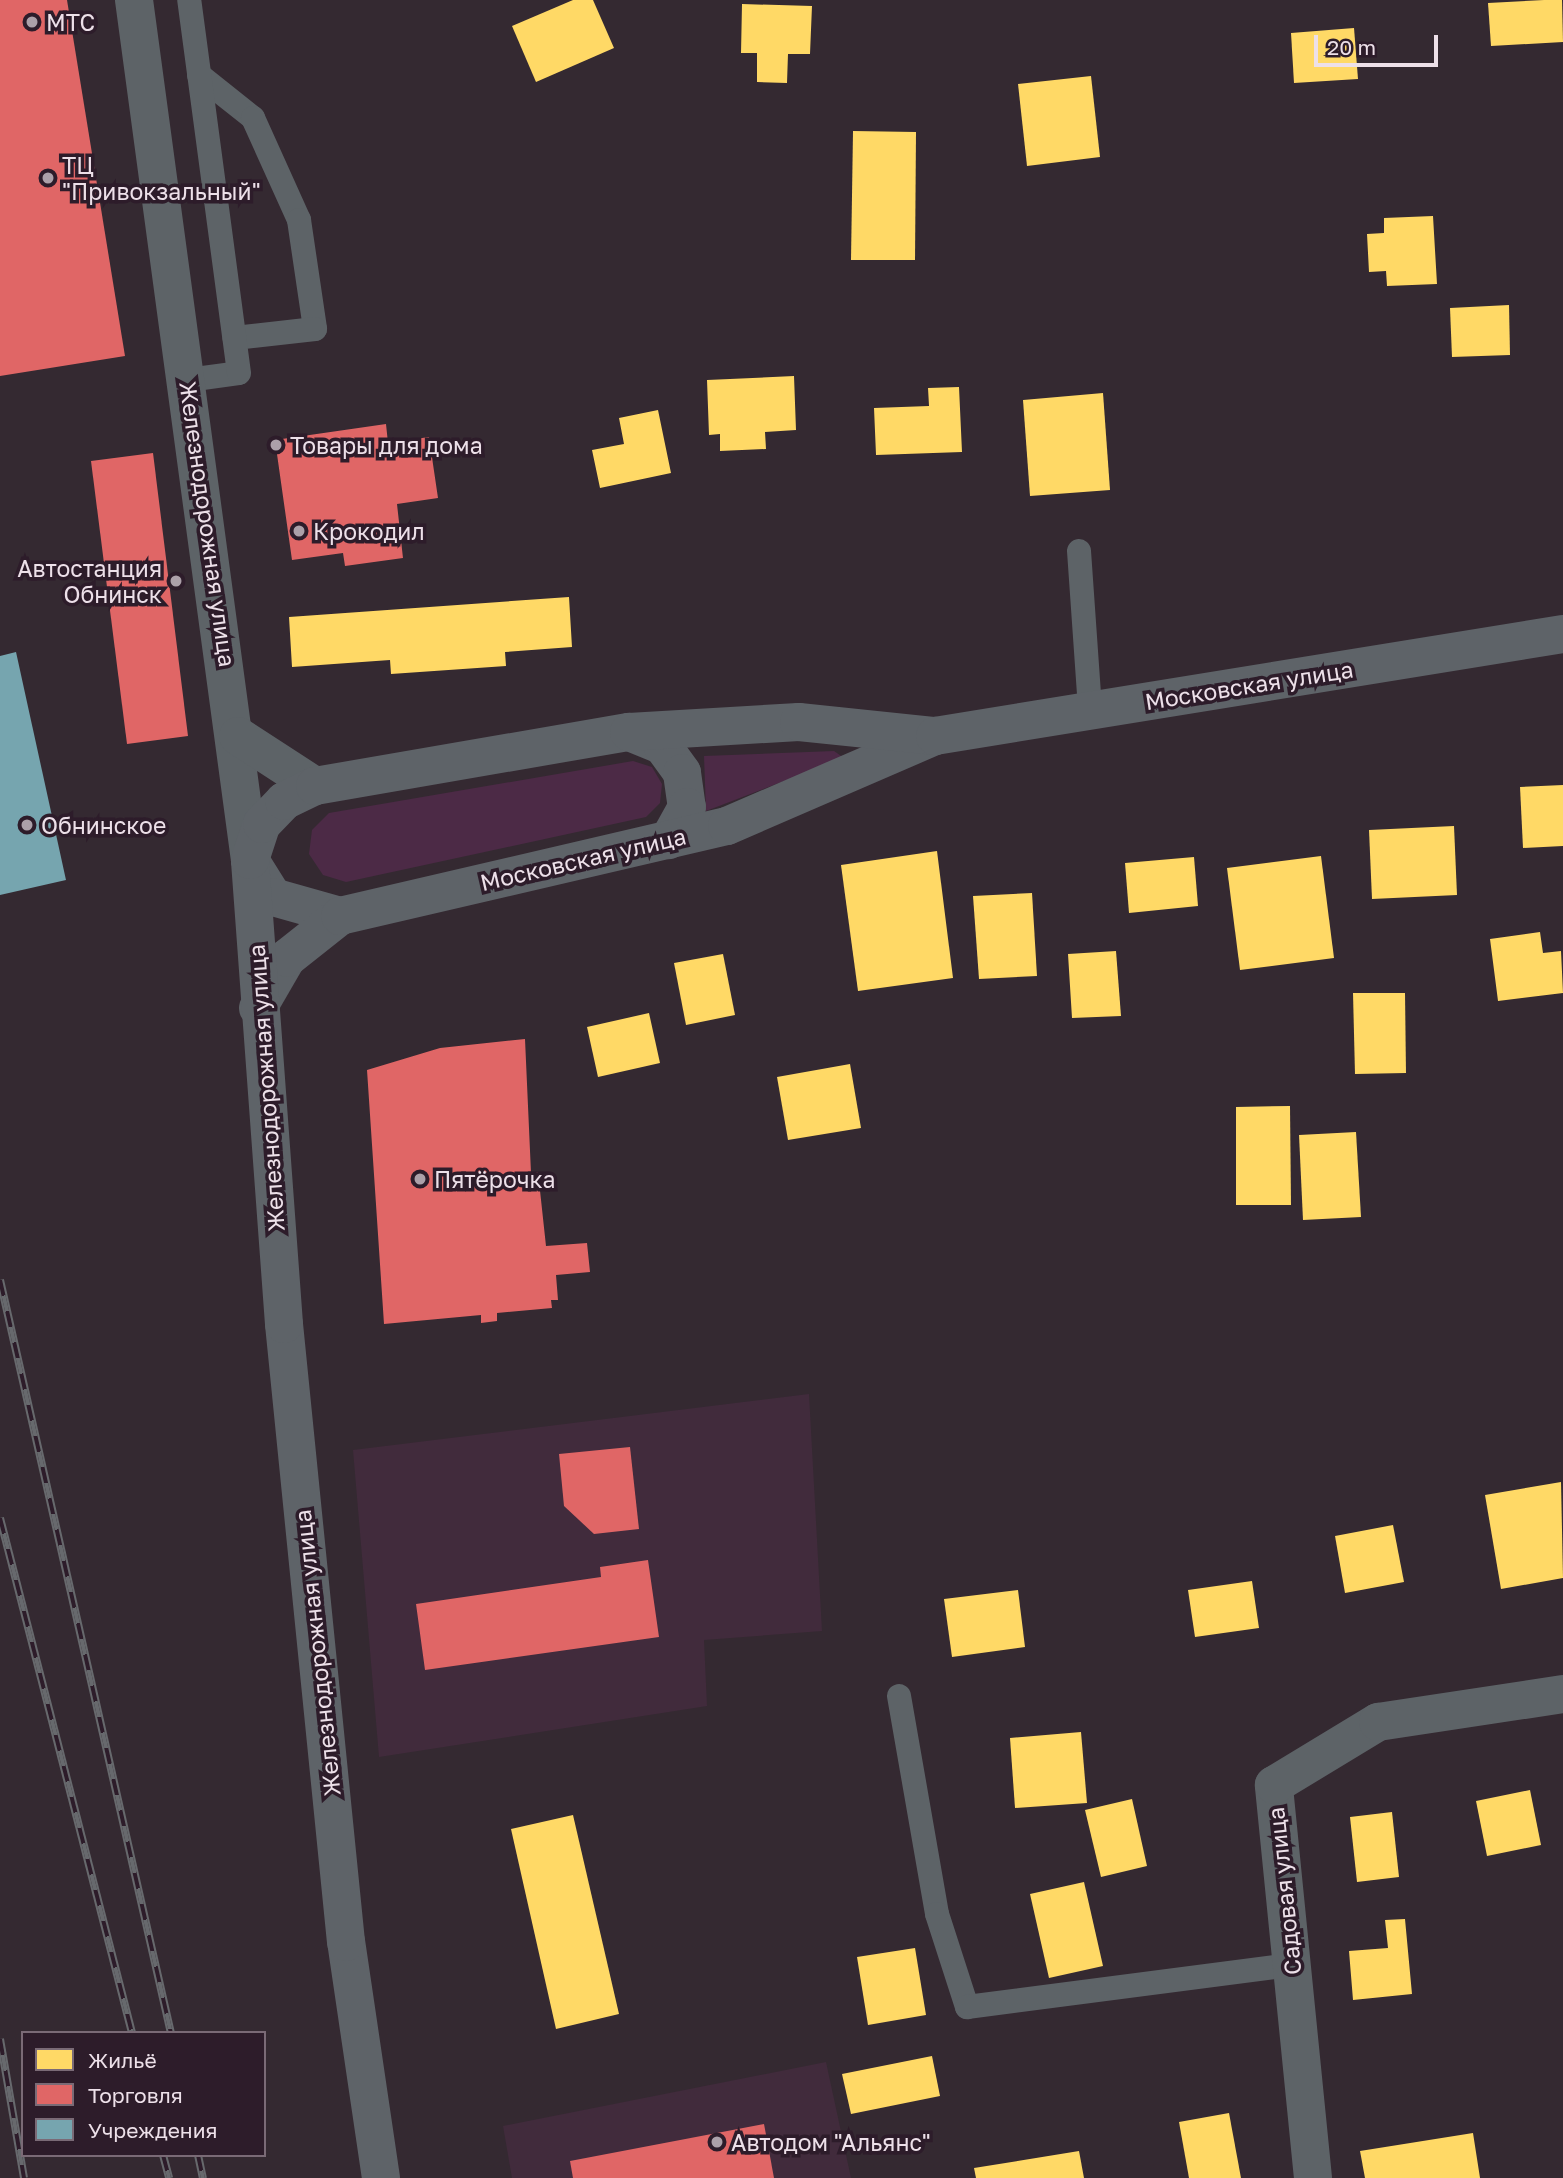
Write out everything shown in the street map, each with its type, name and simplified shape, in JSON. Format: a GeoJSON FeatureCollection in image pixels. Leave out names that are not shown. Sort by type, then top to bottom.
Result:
{"type":"FeatureCollection","features":[{"type":"Feature","properties":{"kind":"main road","name":"Московская улица"},"geometry":{"type":"LineString","coordinates":[[250,860],[272,812],[315,786],[629,732],[799,722],[935,736],[1563,634]]}},
{"type":"Feature","properties":{"kind":"main road"},"geometry":{"type":"LineString","coordinates":[[629,732],[662,745],[682,773],[687,807],[669,840]]}},
{"type":"Feature","properties":{"kind":"main road","name":"Московская улица"},"geometry":{"type":"LineString","coordinates":[[258,1007],[287,958],[340,916],[669,840],[789,804],[935,736]]}},
{"type":"Feature","properties":{"kind":"main road"},"geometry":{"type":"LineString","coordinates":[[250,860],[273,897],[340,916]]}},
{"type":"Feature","properties":{"kind":"main road","name":"Железнодорожная улица"},"geometry":{"type":"LineString","coordinates":[[250,860],[258,1007],[346,1942],[382,2178]]}},
{"type":"Feature","properties":{"kind":"street","name":"Железнодорожная улица"},"geometry":{"type":"LineString","coordinates":[[134,0],[238,736],[250,860]]}},
{"type":"Feature","properties":{"kind":"street"},"geometry":{"type":"LineString","coordinates":[[238,736],[315,786]]}},
{"type":"Feature","properties":{"kind":"street","name":"Садовая улица"},"geometry":{"type":"LineString","coordinates":[[1313,2178],[1274,1785],[1378,1723],[1563,1694]]}},
{"type":"Feature","properties":{"kind":"lane"},"geometry":{"type":"LineString","coordinates":[[188,380],[239,373],[190,0]]}},
{"type":"Feature","properties":{"kind":"lane"},"geometry":{"type":"LineString","coordinates":[[200,75],[253,118],[299,220],[315,329],[235,338]]}},
{"type":"Feature","properties":{"kind":"lane"},"geometry":{"type":"LineString","coordinates":[[1079,551],[1090,710]]}},
{"type":"Feature","properties":{"kind":"lane"},"geometry":{"type":"LineString","coordinates":[[899,1696],[937,1914],[967,2007],[1292,1965]]}},
{"type":"Feature","properties":{"kind":"shaded area"},"geometry":{"type":"Polygon","coordinates":[[[834,751],[844,758],[706,811],[704,756],[834,751]]]}},
{"type":"Feature","properties":{"kind":"shaded area"},"geometry":{"type":"Polygon","coordinates":[[[633,761],[652,767],[662,784],[660,803],[646,817],[346,882],[323,875],[309,854],[312,830],[329,813],[633,761]]]}},
{"type":"Feature","properties":{"kind":"shaded area"},"geometry":{"type":"Polygon","coordinates":[[[809,1394],[822,1631],[704,1640],[707,1706],[379,1757],[353,1450],[809,1394]]]}},
{"type":"Feature","properties":{"kind":"shaded area"},"geometry":{"type":"Polygon","coordinates":[[[826,2062],[851,2178],[512,2178],[503,2126],[826,2062]]]}},
{"type":"Feature","properties":{"kind":"building: Жильё"},"geometry":{"type":"Polygon","coordinates":[[[573,0],[593,0],[614,48],[536,82],[512,26],[573,0]]]}},
{"type":"Feature","properties":{"kind":"building: Жильё"},"geometry":{"type":"Polygon","coordinates":[[[1562,0],[1563,42],[1491,46],[1488,3],[1562,0]]]}},
{"type":"Feature","properties":{"kind":"building: Жильё"},"geometry":{"type":"Polygon","coordinates":[[[742,4],[812,6],[810,54],[788,54],[787,83],[757,82],[757,53],[741,53],[742,4]]]}},
{"type":"Feature","properties":{"kind":"building: Жильё"},"geometry":{"type":"Polygon","coordinates":[[[1354,28],[1358,79],[1294,83],[1291,33],[1354,28]]]}},
{"type":"Feature","properties":{"kind":"building: Жильё"},"geometry":{"type":"Polygon","coordinates":[[[1091,76],[1100,157],[1027,166],[1018,84],[1091,76]]]}},
{"type":"Feature","properties":{"kind":"building: Жильё"},"geometry":{"type":"Polygon","coordinates":[[[853,131],[916,132],[915,260],[851,260],[853,131]]]}},
{"type":"Feature","properties":{"kind":"building: Жильё"},"geometry":{"type":"Polygon","coordinates":[[[1433,216],[1437,284],[1387,286],[1386,271],[1369,272],[1367,234],[1384,233],[1384,218],[1433,216]]]}},
{"type":"Feature","properties":{"kind":"building: Жильё"},"geometry":{"type":"Polygon","coordinates":[[[1509,305],[1510,355],[1452,357],[1450,308],[1509,305]]]}},
{"type":"Feature","properties":{"kind":"building: Жильё"},"geometry":{"type":"Polygon","coordinates":[[[794,376],[796,430],[765,432],[766,449],[720,451],[720,434],[709,435],[707,380],[794,376]]]}},
{"type":"Feature","properties":{"kind":"building: Жильё"},"geometry":{"type":"Polygon","coordinates":[[[959,387],[962,452],[876,455],[874,408],[929,406],[928,388],[959,387]]]}},
{"type":"Feature","properties":{"kind":"building: Жильё"},"geometry":{"type":"Polygon","coordinates":[[[1103,393],[1110,490],[1030,496],[1023,400],[1103,393]]]}},
{"type":"Feature","properties":{"kind":"building: Жильё"},"geometry":{"type":"Polygon","coordinates":[[[658,410],[671,473],[600,488],[592,450],[624,444],[619,418],[658,410]]]}},
{"type":"Feature","properties":{"kind":"building: Жильё"},"geometry":{"type":"Polygon","coordinates":[[[569,597],[572,647],[505,652],[506,666],[391,674],[390,660],[292,667],[289,617],[569,597]]]}},
{"type":"Feature","properties":{"kind":"building: Жильё"},"geometry":{"type":"Polygon","coordinates":[[[1563,785],[1563,846],[1523,848],[1520,787],[1563,785]]]}},
{"type":"Feature","properties":{"kind":"building: Жильё"},"geometry":{"type":"Polygon","coordinates":[[[1454,826],[1457,895],[1372,899],[1369,830],[1454,826]]]}},
{"type":"Feature","properties":{"kind":"building: Жильё"},"geometry":{"type":"Polygon","coordinates":[[[937,851],[953,978],[858,991],[841,865],[937,851]]]}},
{"type":"Feature","properties":{"kind":"building: Жильё"},"geometry":{"type":"Polygon","coordinates":[[[1321,856],[1334,958],[1240,970],[1227,868],[1321,856]]]}},
{"type":"Feature","properties":{"kind":"building: Жильё"},"geometry":{"type":"Polygon","coordinates":[[[1194,857],[1198,906],[1129,913],[1125,863],[1194,857]]]}},
{"type":"Feature","properties":{"kind":"building: Жильё"},"geometry":{"type":"Polygon","coordinates":[[[1032,893],[1037,976],[979,979],[973,896],[1032,893]]]}},
{"type":"Feature","properties":{"kind":"building: Жильё"},"geometry":{"type":"Polygon","coordinates":[[[1540,932],[1543,953],[1561,951],[1563,993],[1498,1001],[1490,939],[1540,932]]]}},
{"type":"Feature","properties":{"kind":"building: Жильё"},"geometry":{"type":"Polygon","coordinates":[[[1116,951],[1121,1016],[1072,1018],[1068,954],[1116,951]]]}},
{"type":"Feature","properties":{"kind":"building: Жильё"},"geometry":{"type":"Polygon","coordinates":[[[723,954],[735,1015],[686,1025],[674,963],[723,954]]]}},
{"type":"Feature","properties":{"kind":"building: Жильё"},"geometry":{"type":"Polygon","coordinates":[[[1353,993],[1405,993],[1406,1073],[1355,1074],[1353,993]]]}},
{"type":"Feature","properties":{"kind":"building: Жильё"},"geometry":{"type":"Polygon","coordinates":[[[649,1013],[660,1063],[598,1077],[587,1027],[649,1013]]]}},
{"type":"Feature","properties":{"kind":"building: Жильё"},"geometry":{"type":"Polygon","coordinates":[[[850,1064],[861,1128],[788,1140],[777,1077],[850,1064]]]}},
{"type":"Feature","properties":{"kind":"building: Жильё"},"geometry":{"type":"Polygon","coordinates":[[[1290,1106],[1291,1205],[1236,1205],[1236,1107],[1290,1106]]]}},
{"type":"Feature","properties":{"kind":"building: Жильё"},"geometry":{"type":"Polygon","coordinates":[[[1356,1132],[1361,1217],[1303,1220],[1299,1135],[1356,1132]]]}},
{"type":"Feature","properties":{"kind":"building: Жильё"},"geometry":{"type":"Polygon","coordinates":[[[1561,1482],[1563,1578],[1501,1589],[1485,1495],[1561,1482]]]}},
{"type":"Feature","properties":{"kind":"building: Жильё"},"geometry":{"type":"Polygon","coordinates":[[[1393,1525],[1404,1582],[1345,1593],[1335,1536],[1393,1525]]]}},
{"type":"Feature","properties":{"kind":"building: Жильё"},"geometry":{"type":"Polygon","coordinates":[[[1252,1581],[1259,1628],[1195,1637],[1188,1590],[1252,1581]]]}},
{"type":"Feature","properties":{"kind":"building: Жильё"},"geometry":{"type":"Polygon","coordinates":[[[1018,1590],[1025,1647],[952,1657],[944,1599],[1018,1590]]]}},
{"type":"Feature","properties":{"kind":"building: Жильё"},"geometry":{"type":"Polygon","coordinates":[[[1081,1732],[1087,1803],[1015,1808],[1010,1738],[1081,1732]]]}},
{"type":"Feature","properties":{"kind":"building: Жильё"},"geometry":{"type":"Polygon","coordinates":[[[1530,1790],[1541,1845],[1487,1856],[1476,1801],[1530,1790]]]}},
{"type":"Feature","properties":{"kind":"building: Жильё"},"geometry":{"type":"Polygon","coordinates":[[[1132,1799],[1147,1866],[1101,1877],[1085,1810],[1132,1799]]]}},
{"type":"Feature","properties":{"kind":"building: Жильё"},"geometry":{"type":"Polygon","coordinates":[[[1392,1812],[1399,1877],[1357,1882],[1350,1817],[1392,1812]]]}},
{"type":"Feature","properties":{"kind":"building: Жильё"},"geometry":{"type":"Polygon","coordinates":[[[573,1815],[619,2014],[556,2029],[511,1829],[573,1815]]]}},
{"type":"Feature","properties":{"kind":"building: Жильё"},"geometry":{"type":"Polygon","coordinates":[[[1084,1882],[1103,1966],[1049,1978],[1030,1894],[1084,1882]]]}},
{"type":"Feature","properties":{"kind":"building: Жильё"},"geometry":{"type":"Polygon","coordinates":[[[1405,1919],[1412,1994],[1353,2000],[1349,1951],[1388,1948],[1385,1920],[1405,1919]]]}},
{"type":"Feature","properties":{"kind":"building: Жильё"},"geometry":{"type":"Polygon","coordinates":[[[915,1948],[926,2015],[868,2025],[857,1957],[915,1948]]]}},
{"type":"Feature","properties":{"kind":"building: Жильё"},"geometry":{"type":"Polygon","coordinates":[[[932,2056],[940,2096],[851,2114],[842,2074],[932,2056]]]}},
{"type":"Feature","properties":{"kind":"building: Жильё"},"geometry":{"type":"Polygon","coordinates":[[[1229,2113],[1241,2178],[1189,2178],[1179,2122],[1229,2113]]]}},
{"type":"Feature","properties":{"kind":"building: Жильё"},"geometry":{"type":"Polygon","coordinates":[[[1473,2133],[1480,2178],[1365,2178],[1360,2151],[1473,2133]]]}},
{"type":"Feature","properties":{"kind":"building: Жильё"},"geometry":{"type":"Polygon","coordinates":[[[1079,2151],[1084,2178],[976,2178],[974,2168],[1079,2151]]]}},
{"type":"Feature","properties":{"kind":"building: Торговля","name":"ТЦ \"Привокзальный\""},"geometry":{"type":"Polygon","coordinates":[[[0,0],[67,0],[125,356],[0,376],[0,0]]]}},
{"type":"Feature","properties":{"kind":"building: Торговля"},"geometry":{"type":"Polygon","coordinates":[[[386,424],[388,443],[429,437],[438,498],[397,504],[403,558],[345,566],[343,553],[292,560],[275,440],[386,424]]]}},
{"type":"Feature","properties":{"kind":"building: Торговля"},"geometry":{"type":"Polygon","coordinates":[[[153,453],[188,736],[127,744],[91,461],[153,453]]]}},
{"type":"Feature","properties":{"kind":"building: Торговля"},"geometry":{"type":"Polygon","coordinates":[[[525,1039],[531,1173],[538,1172],[546,1246],[587,1243],[590,1272],[556,1275],[558,1300],[551,1300],[552,1308],[497,1313],[497,1321],[481,1323],[481,1315],[384,1324],[367,1070],[440,1048],[525,1039]]]}},
{"type":"Feature","properties":{"kind":"building: Торговля"},"geometry":{"type":"Polygon","coordinates":[[[630,1447],[639,1529],[594,1534],[564,1506],[559,1454],[630,1447]]]}},
{"type":"Feature","properties":{"kind":"building: Торговля"},"geometry":{"type":"Polygon","coordinates":[[[648,1560],[659,1637],[425,1670],[416,1604],[601,1577],[600,1567],[648,1560]]]}},
{"type":"Feature","properties":{"kind":"building: Торговля","name":"Автодом \"Альянс\""},"geometry":{"type":"Polygon","coordinates":[[[764,2124],[774,2178],[573,2178],[570,2161],[764,2124]]]}},
{"type":"Feature","properties":{"kind":"building: Учреждения","name":"Обнинское"},"geometry":{"type":"Polygon","coordinates":[[[16,652],[66,880],[0,895],[0,656],[16,652]]]}},
{"type":"Feature","properties":{"kind":"railway"},"geometry":{"type":"LineString","coordinates":[[0,1280],[171,2031]]}},
{"type":"Feature","properties":{"kind":"railway"},"geometry":{"type":"LineString","coordinates":[[0,1518],[131,2031]]}},
{"type":"Feature","properties":{"kind":"railway"},"geometry":{"type":"LineString","coordinates":[[0,2039],[24,2178]]}},
{"type":"Feature","properties":{"kind":"railway"},"geometry":{"type":"LineString","coordinates":[[164,2157],[169,2178]]}},
{"type":"Feature","properties":{"kind":"railway"},"geometry":{"type":"LineString","coordinates":[[198,2157],[203,2178]]}},
{"type":"Feature","properties":{"kind":"place","name":"МТС"},"geometry":{"type":"Point","coordinates":[32,22]}},
{"type":"Feature","properties":{"kind":"place","name":"ТЦ \"Привокзальный\""},"geometry":{"type":"Point","coordinates":[48,178]}},
{"type":"Feature","properties":{"kind":"place","name":"Товары для дома"},"geometry":{"type":"Point","coordinates":[276,445]}},
{"type":"Feature","properties":{"kind":"place","name":"Крокодил"},"geometry":{"type":"Point","coordinates":[299,531]}},
{"type":"Feature","properties":{"kind":"place","name":"Автостанция Обнинск"},"geometry":{"type":"Point","coordinates":[176,581]}},
{"type":"Feature","properties":{"kind":"place","name":"Обнинское"},"geometry":{"type":"Point","coordinates":[27,825]}},
{"type":"Feature","properties":{"kind":"place","name":"Пятёрочка"},"geometry":{"type":"Point","coordinates":[420,1179]}},
{"type":"Feature","properties":{"kind":"place","name":"Автодом \"Альянс\""},"geometry":{"type":"Point","coordinates":[717,2142]}}]}
